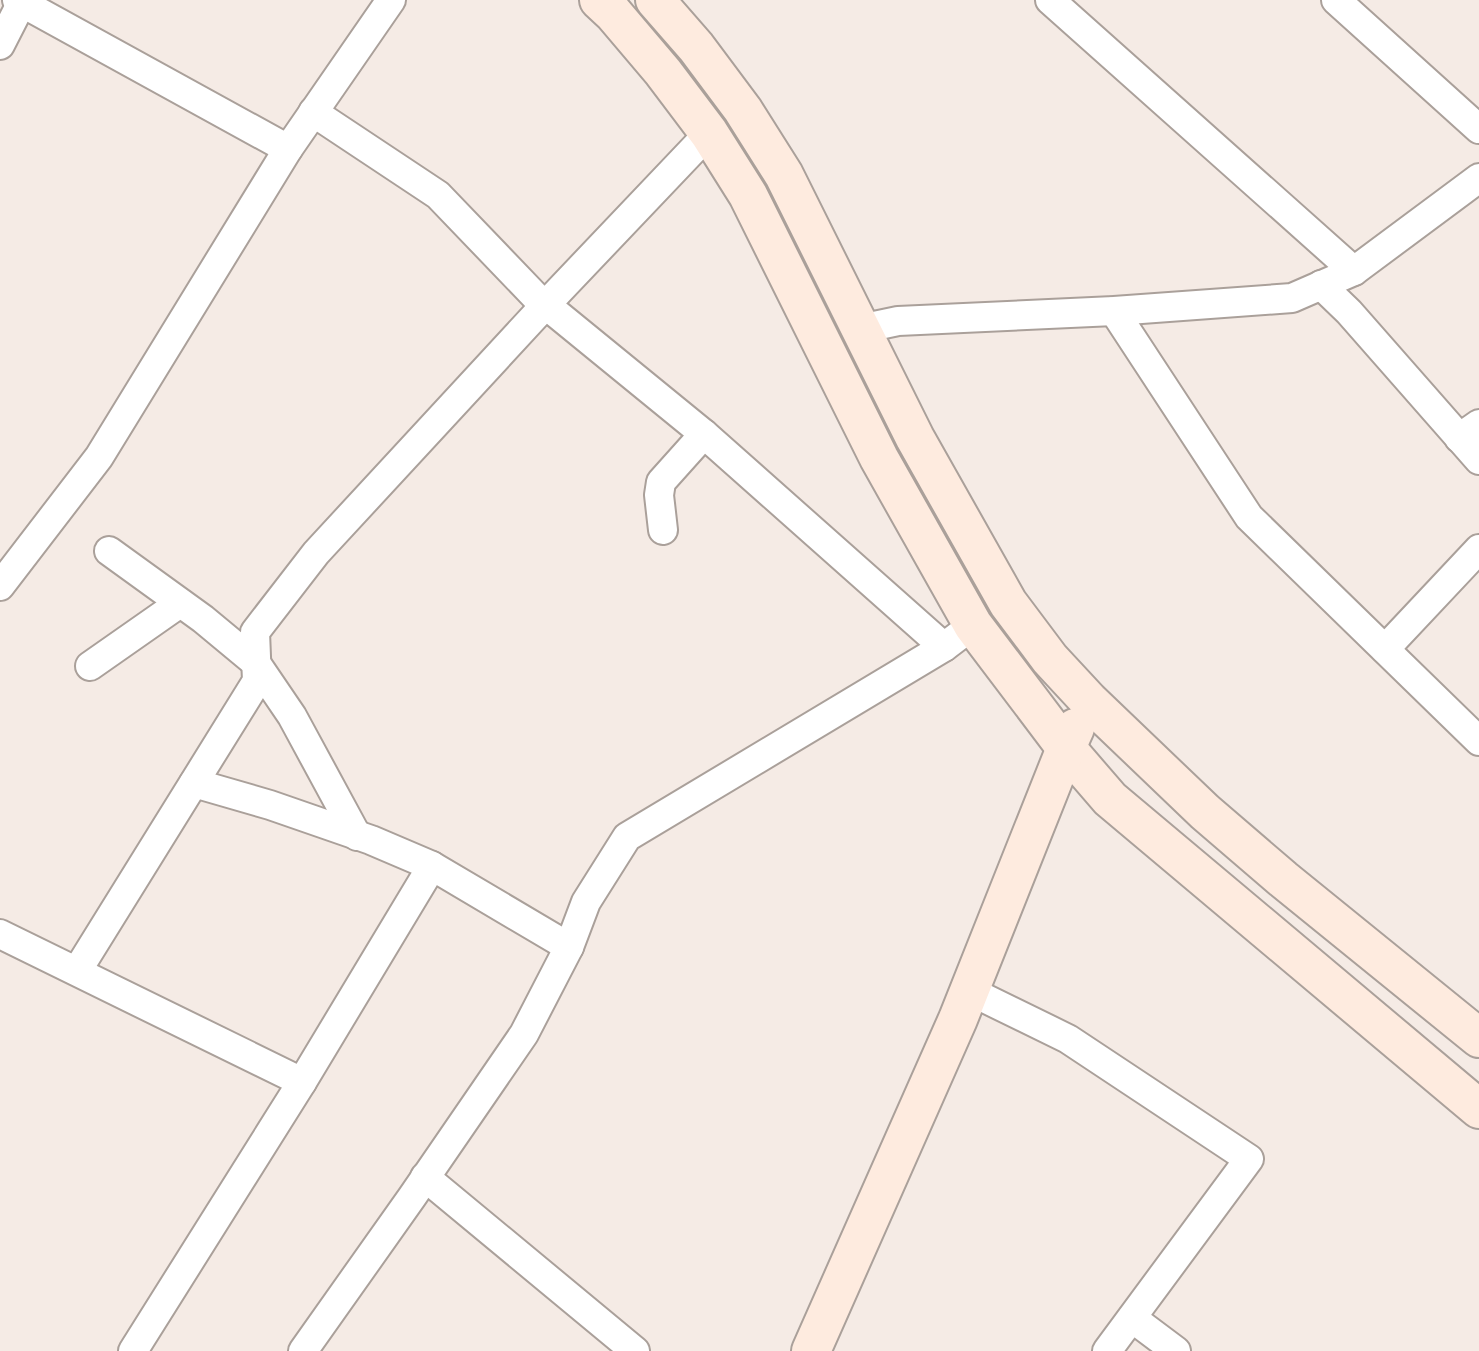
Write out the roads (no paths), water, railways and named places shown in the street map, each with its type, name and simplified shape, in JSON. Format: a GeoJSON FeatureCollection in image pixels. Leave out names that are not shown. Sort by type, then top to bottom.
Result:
{"type":"FeatureCollection","features":[{"type":"Feature","properties":{"kind":"main road"},"geometry":{"type":"LineString","coordinates":[[599,0],[663,72],[709,133],[748,195],[879,457],[959,636],[1066,748],[1110,799],[1476,1101]]}},
{"type":"Feature","properties":{"kind":"main road"},"geometry":{"type":"LineString","coordinates":[[655,0],[696,47],[735,100],[784,175],[915,439],[1008,603],[1051,659],[1089,701],[1205,812],[1479,1038]]}},
{"type":"Feature","properties":{"kind":"main road"},"geometry":{"type":"LineString","coordinates":[[811,1351],[958,1019],[1066,748],[1089,701]]}},
{"type":"Feature","properties":{"kind":"street"},"geometry":{"type":"LineString","coordinates":[[0,586],[99,457],[288,149],[391,0]]}},
{"type":"Feature","properties":{"kind":"street"},"geometry":{"type":"LineString","coordinates":[[1050,0],[1354,271]]}},
{"type":"Feature","properties":{"kind":"street"},"geometry":{"type":"LineString","coordinates":[[1336,0],[1479,129]]}},
{"type":"Feature","properties":{"kind":"street"},"geometry":{"type":"LineString","coordinates":[[0,45],[20,1],[288,149]]}},
{"type":"Feature","properties":{"kind":"street"},"geometry":{"type":"LineString","coordinates":[[303,1351],[524,1034],[569,947],[586,902],[627,837],[959,636],[545,306],[438,195],[313,112]]}},
{"type":"Feature","properties":{"kind":"street"},"geometry":{"type":"LineString","coordinates":[[77,971],[257,681],[255,632],[316,553],[709,133]]}},
{"type":"Feature","properties":{"kind":"street"},"geometry":{"type":"LineString","coordinates":[[860,329],[898,321],[1114,311],[1292,298],[1354,271],[1479,178]]}},
{"type":"Feature","properties":{"kind":"street"},"geometry":{"type":"LineString","coordinates":[[1321,285],[1469,431],[1479,460]]}},
{"type":"Feature","properties":{"kind":"street"},"geometry":{"type":"LineString","coordinates":[[1114,311],[1249,517],[1479,741]]}},
{"type":"Feature","properties":{"kind":"street"},"geometry":{"type":"LineString","coordinates":[[663,530],[659,495],[661,482],[704,434]]}},
{"type":"Feature","properties":{"kind":"street"},"geometry":{"type":"LineString","coordinates":[[1385,649],[1479,549]]}},
{"type":"Feature","properties":{"kind":"street"},"geometry":{"type":"LineString","coordinates":[[109,551],[203,619],[256,663],[292,716],[357,836]]}},
{"type":"Feature","properties":{"kind":"street"},"geometry":{"type":"LineString","coordinates":[[90,666],[180,603]]}},
{"type":"Feature","properties":{"kind":"street"},"geometry":{"type":"LineString","coordinates":[[194,783],[357,836],[432,866],[569,947]]}},
{"type":"Feature","properties":{"kind":"street"},"geometry":{"type":"LineString","coordinates":[[133,1351],[302,1082],[432,866]]}},
{"type":"Feature","properties":{"kind":"street"},"geometry":{"type":"LineString","coordinates":[[0,934],[302,1082]]}},
{"type":"Feature","properties":{"kind":"street"},"geometry":{"type":"LineString","coordinates":[[968,990],[1068,1039],[1249,1159],[1107,1351]]}},
{"type":"Feature","properties":{"kind":"street"},"geometry":{"type":"LineString","coordinates":[[425,1177],[635,1351]]}},
{"type":"Feature","properties":{"kind":"street"},"geometry":{"type":"LineString","coordinates":[[1132,1318],[1176,1351]]}}]}
